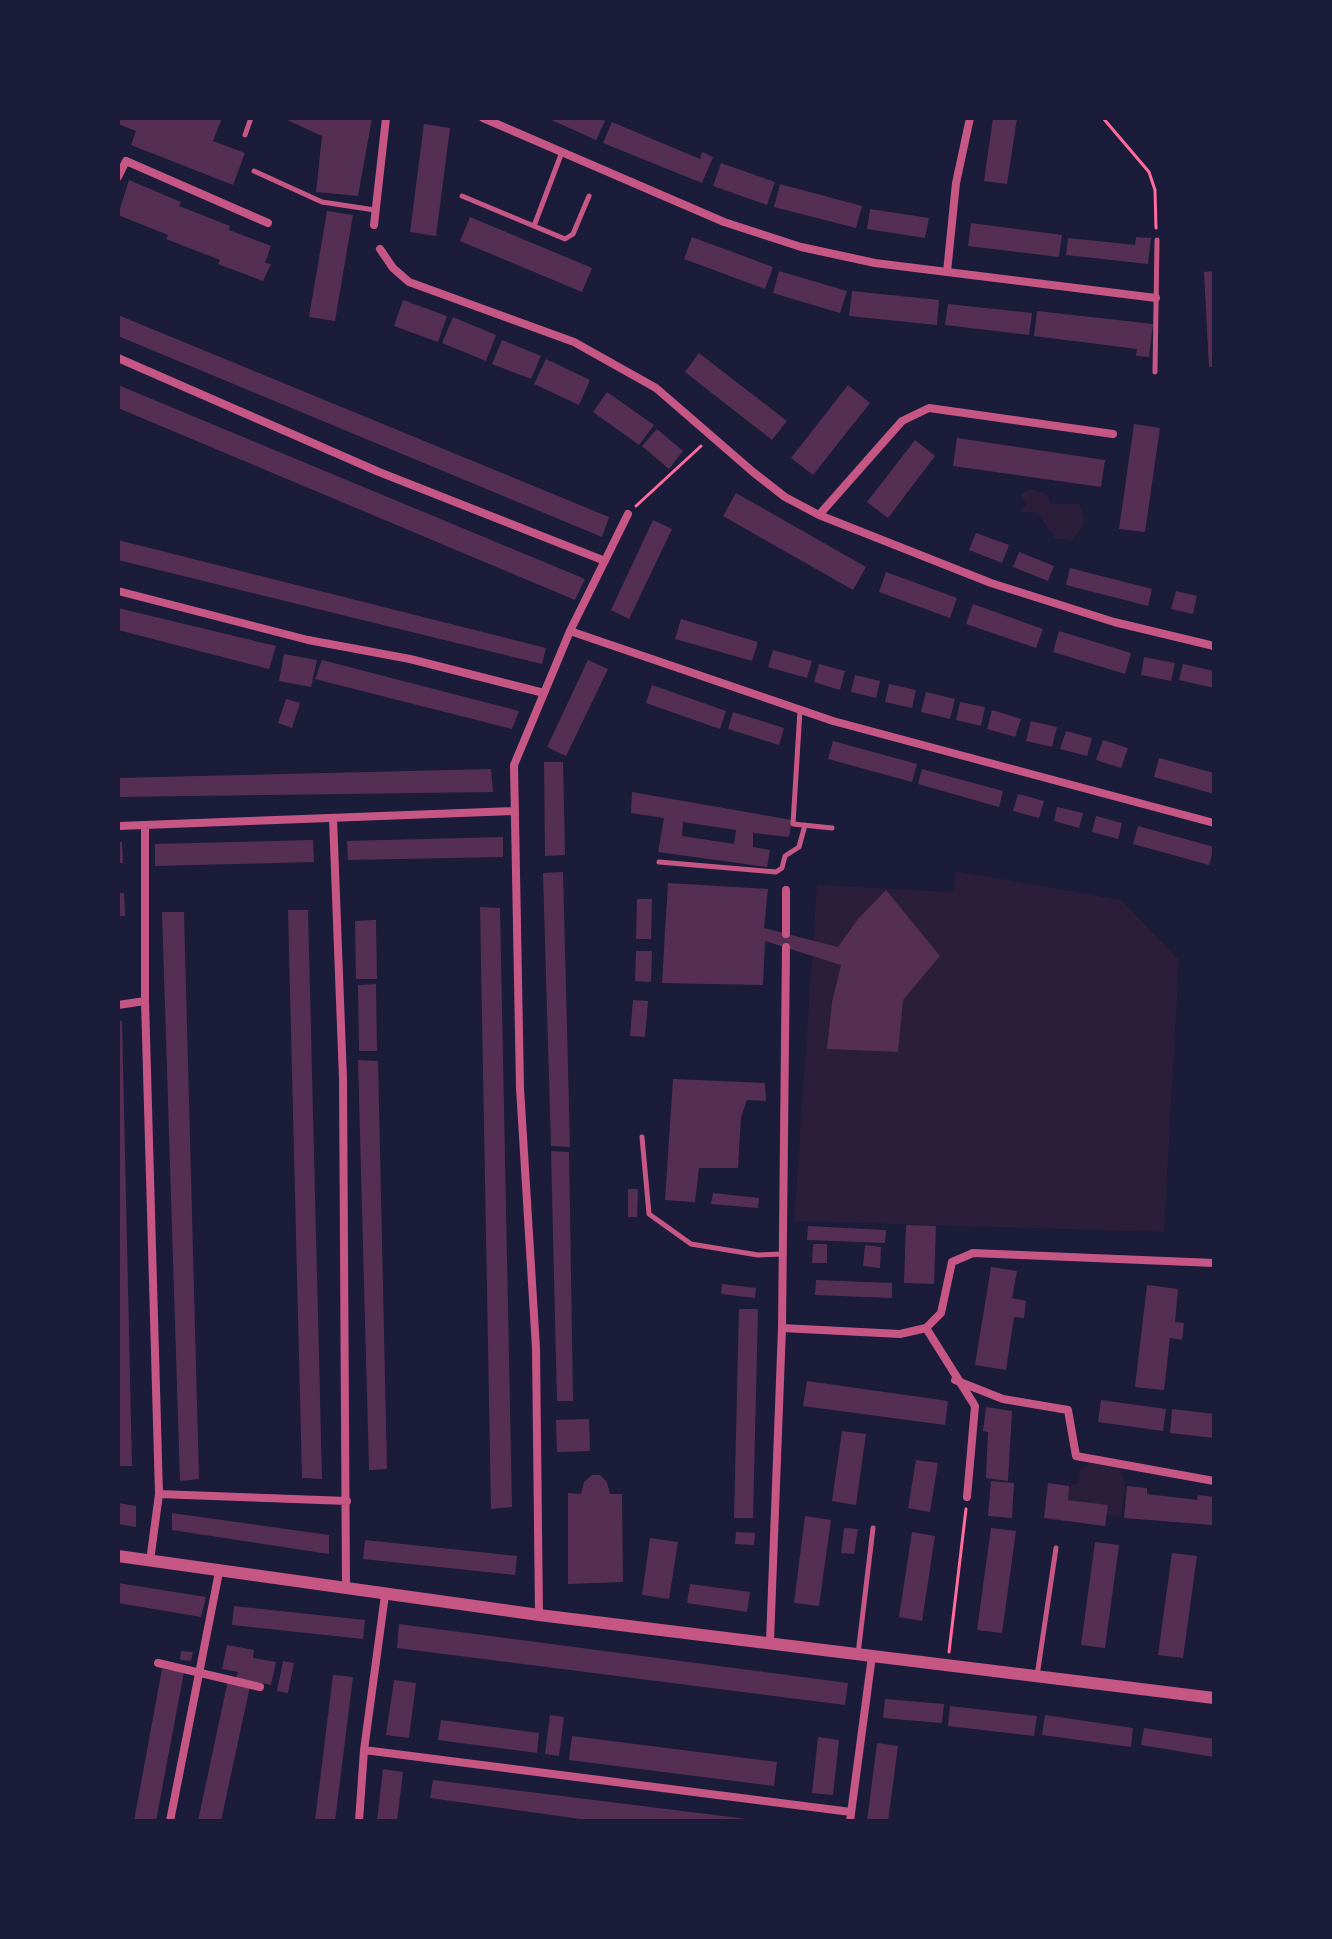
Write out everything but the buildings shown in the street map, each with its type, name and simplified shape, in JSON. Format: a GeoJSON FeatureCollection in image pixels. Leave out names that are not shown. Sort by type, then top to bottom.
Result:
{"type":"FeatureCollection","features":[{"type":"Feature","properties":{"kind":"street"},"geometry":{"type":"LineString","coordinates":[[374,225],[386,118]]}},
{"type":"Feature","properties":{"kind":"street"},"geometry":{"type":"LineString","coordinates":[[483,118],[724,222],[801,247],[875,263],[1156,298]]}},
{"type":"Feature","properties":{"kind":"street"},"geometry":{"type":"LineString","coordinates":[[947,272],[956,183],[970,118]]}},
{"type":"Feature","properties":{"kind":"street"},"geometry":{"type":"LineString","coordinates":[[118,177],[126,161],[268,223]]}},
{"type":"Feature","properties":{"kind":"street"},"geometry":{"type":"LineString","coordinates":[[380,249],[393,268],[409,282],[574,342],[656,388],[785,497],[819,515],[991,583],[1114,622],[1214,646]]}},
{"type":"Feature","properties":{"kind":"street"},"geometry":{"type":"LineString","coordinates":[[118,358],[379,472],[605,561]]}},
{"type":"Feature","properties":{"kind":"street"},"geometry":{"type":"LineString","coordinates":[[819,515],[902,421],[929,408],[1113,434]]}},
{"type":"Feature","properties":{"kind":"street"},"geometry":{"type":"LineString","coordinates":[[539,1615],[536,1348],[520,1088],[514,765],[570,631],[628,514]]}},
{"type":"Feature","properties":{"kind":"street"},"geometry":{"type":"LineString","coordinates":[[118,591],[308,640],[410,659],[544,693]]}},
{"type":"Feature","properties":{"kind":"street"},"geometry":{"type":"LineString","coordinates":[[570,631],[800,710],[1214,823]]}},
{"type":"Feature","properties":{"kind":"street"},"geometry":{"type":"LineString","coordinates":[[118,826],[513,811]]}},
{"type":"Feature","properties":{"kind":"street"},"geometry":{"type":"LineString","coordinates":[[333,818],[343,1079],[346,1588]]}},
{"type":"Feature","properties":{"kind":"street"},"geometry":{"type":"LineString","coordinates":[[145,826],[145,1001],[159,1494],[150,1561]]}},
{"type":"Feature","properties":{"kind":"street"},"geometry":{"type":"LineString","coordinates":[[786,890],[786,934]]}},
{"type":"Feature","properties":{"kind":"street"},"geometry":{"type":"LineString","coordinates":[[770,1641],[782,1328],[786,947]]}},
{"type":"Feature","properties":{"kind":"street"},"geometry":{"type":"LineString","coordinates":[[118,1005],[145,1001]]}},
{"type":"Feature","properties":{"kind":"street"},"geometry":{"type":"LineString","coordinates":[[782,1328],[900,1334],[926,1328],[941,1313],[952,1262],[973,1253],[1214,1263]]}},
{"type":"Feature","properties":{"kind":"street"},"geometry":{"type":"LineString","coordinates":[[926,1328],[955,1380],[975,1406],[967,1497]]}},
{"type":"Feature","properties":{"kind":"street"},"geometry":{"type":"LineString","coordinates":[[955,1380],[1003,1399],[1068,1410],[1076,1456],[1214,1481]]}},
{"type":"Feature","properties":{"kind":"street"},"geometry":{"type":"LineString","coordinates":[[159,1494],[347,1501]]}},
{"type":"Feature","properties":{"kind":"street"},"geometry":{"type":"LineString","coordinates":[[118,1556],[539,1615],[1214,1698]]}},
{"type":"Feature","properties":{"kind":"street"},"geometry":{"type":"LineString","coordinates":[[170,1821],[219,1572]]}},
{"type":"Feature","properties":{"kind":"street"},"geometry":{"type":"LineString","coordinates":[[359,1821],[364,1750],[385,1595]]}},
{"type":"Feature","properties":{"kind":"street"},"geometry":{"type":"LineString","coordinates":[[364,1750],[850,1817],[872,1656]]}},
{"type":"Feature","properties":{"kind":"street"},"geometry":{"type":"LineString","coordinates":[[158,1663],[260,1687]]}},
{"type":"Feature","properties":{"kind":"lane"},"geometry":{"type":"LineString","coordinates":[[245,135],[251,118]]}},
{"type":"Feature","properties":{"kind":"lane"},"geometry":{"type":"LineString","coordinates":[[534,227],[562,152]]}},
{"type":"Feature","properties":{"kind":"lane"},"geometry":{"type":"LineString","coordinates":[[254,171],[322,202],[375,210]]}},
{"type":"Feature","properties":{"kind":"lane"},"geometry":{"type":"LineString","coordinates":[[462,196],[559,237],[570,237],[589,196]]}},
{"type":"Feature","properties":{"kind":"lane"},"geometry":{"type":"LineString","coordinates":[[1155,372],[1157,240]]}},
{"type":"Feature","properties":{"kind":"lane"},"geometry":{"type":"LineString","coordinates":[[800,710],[793,824],[832,828]]}},
{"type":"Feature","properties":{"kind":"lane"},"geometry":{"type":"LineString","coordinates":[[659,862],[776,872],[782,868],[785,856],[799,847],[805,825]]}},
{"type":"Feature","properties":{"kind":"lane"},"geometry":{"type":"LineString","coordinates":[[642,1137],[649,1214],[691,1244],[758,1255],[783,1254]]}},
{"type":"Feature","properties":{"kind":"lane"},"geometry":{"type":"LineString","coordinates":[[858,1654],[873,1528]]}},
{"type":"Feature","properties":{"kind":"lane"},"geometry":{"type":"LineString","coordinates":[[1037,1677],[1056,1548]]}},
{"type":"Feature","properties":{"kind":"path"},"geometry":{"type":"LineString","coordinates":[[1103,118],[1149,172],[1155,190],[1157,240]]}},
{"type":"Feature","properties":{"kind":"path"},"geometry":{"type":"LineString","coordinates":[[628,514],[711,437]]}},
{"type":"Feature","properties":{"kind":"path"},"geometry":{"type":"LineString","coordinates":[[947,1665],[967,1497]]}},
{"type":"Feature","properties":{"kind":"shaded area"},"geometry":{"type":"Polygon","coordinates":[[[1030,489],[1047,494],[1050,504],[1079,504],[1084,517],[1083,526],[1072,541],[1054,538],[1054,533],[1050,532],[1039,514],[1021,511],[1027,504],[1021,495],[1030,489]]]}},
{"type":"Feature","properties":{"kind":"shaded area"},"geometry":{"type":"Polygon","coordinates":[[[956,871],[1121,900],[1179,960],[1164,1232],[794,1221],[817,885],[953,892],[956,871]]]}},
{"type":"Feature","properties":{"kind":"shaded area"},"geometry":{"type":"Polygon","coordinates":[[[1090,1463],[1120,1467],[1125,1488],[1121,1517],[1106,1515],[1107,1505],[1068,1500],[1069,1486],[1078,1483],[1081,1470],[1090,1463]]]}}]}
